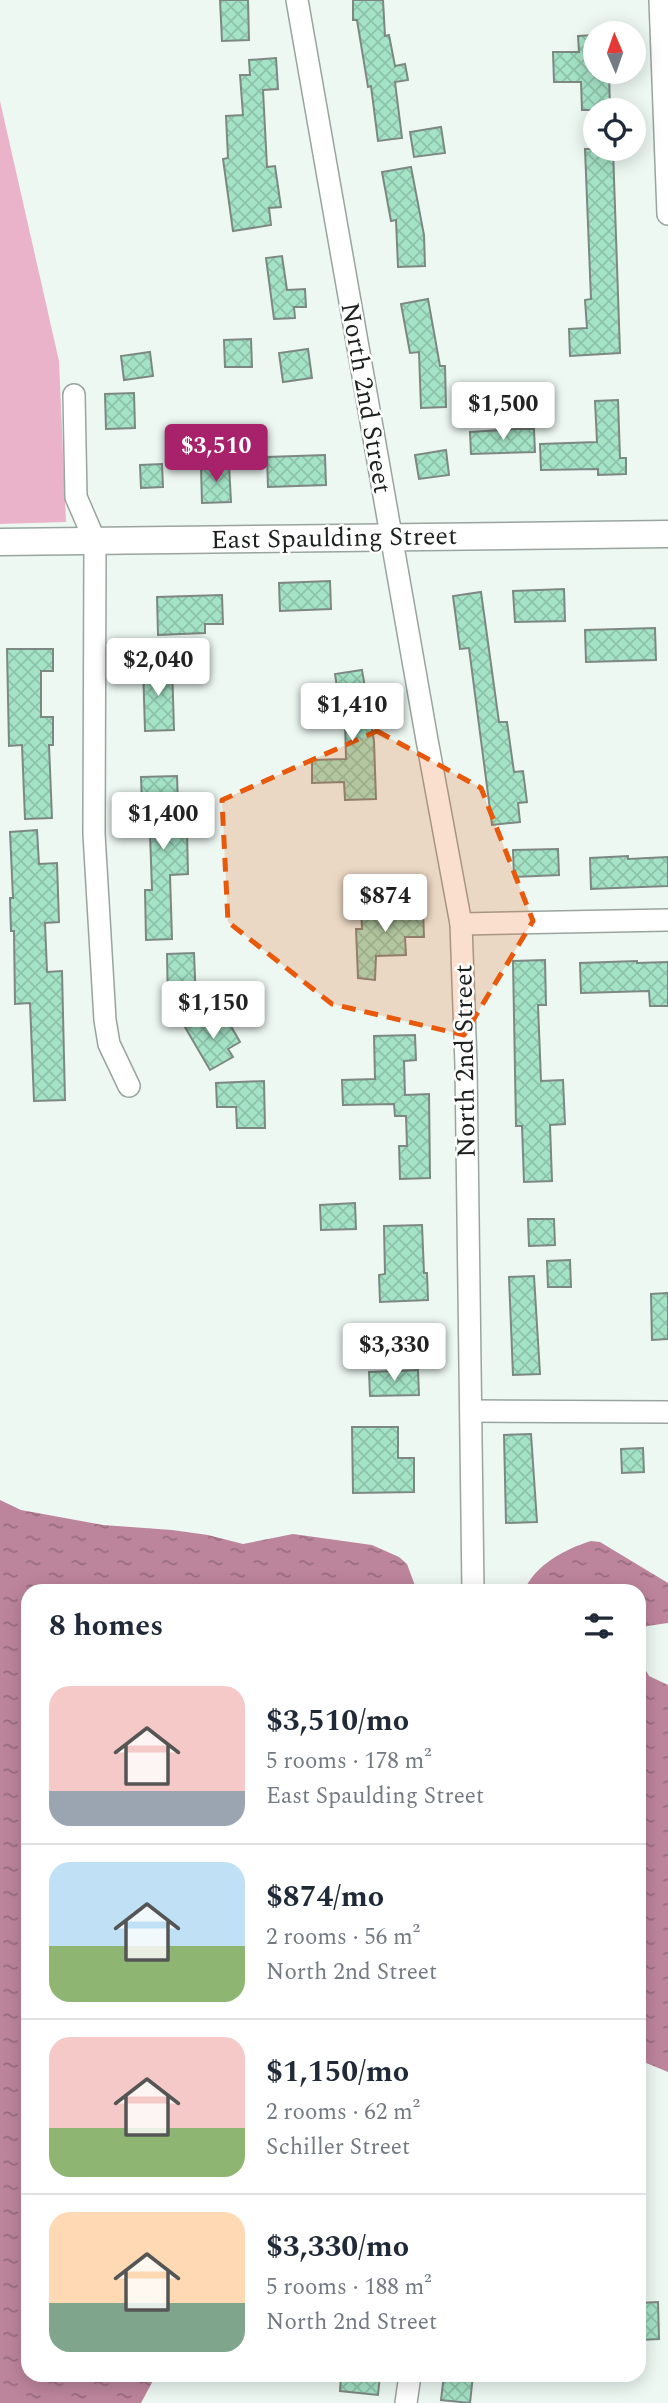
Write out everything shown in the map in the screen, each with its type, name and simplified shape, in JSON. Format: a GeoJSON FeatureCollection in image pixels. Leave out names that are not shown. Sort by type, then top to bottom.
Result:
{"type":"FeatureCollection","features":[{"type":"Feature","properties":{"kind":"street","name":"North 2nd Street"},"geometry":{"type":"LineString","coordinates":[[297,0],[461,923],[473,1584]]}},
{"type":"Feature","properties":{"kind":"street"},"geometry":{"type":"LineString","coordinates":[[660,0],[668,214]]}},
{"type":"Feature","properties":{"kind":"street"},"geometry":{"type":"LineString","coordinates":[[74,395],[76,497],[95,541],[94,834],[104,1007],[109,1044],[129,1086]]}},
{"type":"Feature","properties":{"kind":"street","name":"East Spaulding Street"},"geometry":{"type":"LineString","coordinates":[[0,542],[668,534]]}},
{"type":"Feature","properties":{"kind":"street"},"geometry":{"type":"LineString","coordinates":[[461,923],[668,920]]}},
{"type":"Feature","properties":{"kind":"street"},"geometry":{"type":"LineString","coordinates":[[471,1411],[668,1412]]}},
{"type":"Feature","properties":{"kind":"street"},"geometry":{"type":"LineString","coordinates":[[406,2403],[409,2382]]}},
{"type":"Feature","properties":{"kind":"highlighted area"},"geometry":{"type":"Polygon","coordinates":[[[377,731],[481,788],[533,921],[464,1035],[332,1004],[228,922],[222,800],[377,731]]]}},
{"type":"Feature","properties":{"kind":"shaded area"},"geometry":{"type":"Polygon","coordinates":[[[0,101],[59,361],[66,522],[0,524],[0,101]]]}},
{"type":"Feature","properties":{"kind":"water"},"geometry":{"type":"Polygon","coordinates":[[[0,1500],[21,1510],[103,1525],[172,1530],[243,1544],[293,1534],[372,1545],[399,1557],[407,1564],[414,1584],[21,1584],[21,2382],[152,2382],[141,2403],[0,2403],[0,1500]]]}},
{"type":"Feature","properties":{"kind":"water"},"geometry":{"type":"Polygon","coordinates":[[[591,1541],[600,1542],[668,1583],[668,1623],[646,1627],[646,1584],[528,1584],[543,1566],[571,1549],[591,1541]]]}},
{"type":"Feature","properties":{"kind":"water"},"geometry":{"type":"Polygon","coordinates":[[[646,1671],[649,1676],[668,1685],[668,2072],[646,2063],[646,1671]]]}},
{"type":"Feature","properties":{"kind":"building"},"geometry":{"type":"Polygon","coordinates":[[[220,0],[248,0],[249,40],[222,41],[220,0]]]}},
{"type":"Feature","properties":{"kind":"building"},"geometry":{"type":"Polygon","coordinates":[[[353,0],[383,0],[385,36],[389,35],[395,66],[405,64],[408,80],[395,82],[402,138],[378,141],[371,86],[368,87],[357,20],[353,20],[353,0]]]}},
{"type":"Feature","properties":{"kind":"building"},"geometry":{"type":"Polygon","coordinates":[[[578,36],[583,36],[583,84],[609,84],[610,98],[583,98],[583,110],[581,82],[554,82],[553,52],[579,52],[578,36]]]}},
{"type":"Feature","properties":{"kind":"building"},"geometry":{"type":"Polygon","coordinates":[[[276,58],[278,89],[263,90],[267,167],[275,166],[281,207],[269,208],[271,225],[233,231],[223,159],[228,158],[226,116],[243,115],[240,75],[250,75],[249,60],[276,58]]]}},
{"type":"Feature","properties":{"kind":"building"},"geometry":{"type":"Polygon","coordinates":[[[441,127],[445,153],[414,157],[410,132],[441,127]]]}},
{"type":"Feature","properties":{"kind":"building"},"geometry":{"type":"Polygon","coordinates":[[[585,161],[613,161],[620,353],[570,356],[569,329],[587,328],[585,300],[591,299],[585,161]]]}},
{"type":"Feature","properties":{"kind":"building"},"geometry":{"type":"Polygon","coordinates":[[[411,167],[424,235],[425,266],[398,267],[396,220],[391,221],[382,172],[411,167]]]}},
{"type":"Feature","properties":{"kind":"building"},"geometry":{"type":"Polygon","coordinates":[[[282,256],[287,290],[305,289],[306,307],[294,307],[295,318],[274,319],[266,258],[282,256]]]}},
{"type":"Feature","properties":{"kind":"building"},"geometry":{"type":"Polygon","coordinates":[[[428,299],[440,366],[445,366],[446,407],[421,408],[419,352],[410,353],[401,304],[428,299]]]}},
{"type":"Feature","properties":{"kind":"building"},"geometry":{"type":"Polygon","coordinates":[[[251,339],[252,367],[225,367],[224,340],[251,339]]]}},
{"type":"Feature","properties":{"kind":"building"},"geometry":{"type":"Polygon","coordinates":[[[308,349],[312,378],[283,382],[279,353],[308,349]]]}},
{"type":"Feature","properties":{"kind":"building"},"geometry":{"type":"Polygon","coordinates":[[[150,352],[153,376],[124,380],[121,356],[150,352]]]}},
{"type":"Feature","properties":{"kind":"building"},"geometry":{"type":"Polygon","coordinates":[[[134,393],[135,428],[106,429],[105,394],[134,393]]]}},
{"type":"Feature","properties":{"kind":"building"},"geometry":{"type":"Polygon","coordinates":[[[618,400],[620,458],[626,458],[626,474],[598,475],[598,469],[541,470],[540,444],[597,442],[595,401],[618,400]]]}},
{"type":"Feature","properties":{"kind":"building"},"geometry":{"type":"Polygon","coordinates":[[[534,429],[535,452],[471,454],[470,432],[534,429]]]}},
{"type":"Feature","properties":{"kind":"building"},"geometry":{"type":"Polygon","coordinates":[[[446,450],[449,475],[419,479],[415,455],[446,450]]]}},
{"type":"Feature","properties":{"kind":"building"},"geometry":{"type":"Polygon","coordinates":[[[325,455],[326,485],[268,487],[267,457],[325,455]]]}},
{"type":"Feature","properties":{"kind":"building"},"geometry":{"type":"Polygon","coordinates":[[[162,464],[163,487],[141,488],[140,465],[162,464]]]}},
{"type":"Feature","properties":{"kind":"building"},"geometry":{"type":"Polygon","coordinates":[[[229,465],[231,502],[202,503],[201,466],[229,465]]]}},
{"type":"Feature","properties":{"kind":"building"},"geometry":{"type":"Polygon","coordinates":[[[330,581],[331,609],[280,611],[279,583],[330,581]]]}},
{"type":"Feature","properties":{"kind":"building"},"geometry":{"type":"Polygon","coordinates":[[[564,589],[565,621],[515,622],[513,591],[564,589]]]}},
{"type":"Feature","properties":{"kind":"building"},"geometry":{"type":"Polygon","coordinates":[[[481,592],[499,722],[507,722],[514,772],[523,771],[527,802],[518,803],[520,822],[492,825],[469,648],[460,649],[453,596],[481,592]]]}},
{"type":"Feature","properties":{"kind":"building"},"geometry":{"type":"Polygon","coordinates":[[[222,595],[223,624],[205,624],[205,633],[158,635],[157,597],[222,595]]]}},
{"type":"Feature","properties":{"kind":"building"},"geometry":{"type":"Polygon","coordinates":[[[655,628],[656,660],[586,662],[585,630],[655,628]]]}},
{"type":"Feature","properties":{"kind":"building"},"geometry":{"type":"Polygon","coordinates":[[[7,649],[53,649],[53,671],[41,671],[41,717],[53,717],[53,745],[49,745],[52,818],[25,819],[22,745],[9,746],[7,649]]]}},
{"type":"Feature","properties":{"kind":"building"},"geometry":{"type":"Polygon","coordinates":[[[172,665],[174,730],[145,731],[143,666],[172,665]]]}},
{"type":"Feature","properties":{"kind":"building"},"geometry":{"type":"Polygon","coordinates":[[[362,670],[374,741],[376,799],[345,800],[344,782],[312,783],[312,760],[346,759],[345,720],[342,721],[335,674],[362,670]]]}},
{"type":"Feature","properties":{"kind":"building"},"geometry":{"type":"Polygon","coordinates":[[[177,776],[179,832],[187,832],[188,874],[170,875],[172,939],[146,940],[145,890],[152,890],[149,805],[142,805],[141,777],[177,776]]]}},
{"type":"Feature","properties":{"kind":"building"},"geometry":{"type":"Polygon","coordinates":[[[37,830],[39,864],[57,863],[59,922],[45,923],[47,972],[62,971],[65,1100],[34,1101],[30,1003],[15,1004],[10,832],[37,830]]]}},
{"type":"Feature","properties":{"kind":"building"},"geometry":{"type":"Polygon","coordinates":[[[558,849],[559,875],[514,877],[513,850],[558,849]]]}},
{"type":"Feature","properties":{"kind":"building"},"geometry":{"type":"Polygon","coordinates":[[[628,856],[628,859],[668,857],[668,886],[591,889],[590,858],[628,856]]]}},
{"type":"Feature","properties":{"kind":"building"},"geometry":{"type":"Polygon","coordinates":[[[398,902],[398,910],[423,909],[424,937],[405,937],[406,955],[376,956],[375,980],[358,978],[356,929],[362,929],[361,904],[398,902]]]}},
{"type":"Feature","properties":{"kind":"building"},"geometry":{"type":"Polygon","coordinates":[[[194,953],[196,1002],[168,1003],[167,954],[194,953]]]}},
{"type":"Feature","properties":{"kind":"building"},"geometry":{"type":"Polygon","coordinates":[[[545,960],[546,1005],[538,1005],[541,1081],[563,1080],[565,1124],[550,1125],[552,1181],[524,1182],[522,1126],[516,1126],[513,961],[545,960]]]}},
{"type":"Feature","properties":{"kind":"building"},"geometry":{"type":"Polygon","coordinates":[[[668,962],[668,1006],[650,1006],[649,991],[581,993],[580,963],[668,962]]]}},
{"type":"Feature","properties":{"kind":"building"},"geometry":{"type":"Polygon","coordinates":[[[206,1015],[214,1029],[228,1021],[240,1042],[228,1049],[233,1057],[210,1070],[185,1027],[206,1015]]]}},
{"type":"Feature","properties":{"kind":"building"},"geometry":{"type":"Polygon","coordinates":[[[415,1035],[416,1060],[404,1061],[405,1095],[429,1094],[430,1178],[400,1179],[399,1146],[407,1146],[406,1116],[395,1116],[394,1104],[343,1105],[342,1080],[375,1079],[374,1036],[415,1035]]]}},
{"type":"Feature","properties":{"kind":"building"},"geometry":{"type":"Polygon","coordinates":[[[264,1081],[265,1128],[237,1128],[236,1107],[217,1107],[216,1083],[264,1081]]]}},
{"type":"Feature","properties":{"kind":"building"},"geometry":{"type":"Polygon","coordinates":[[[355,1203],[356,1229],[321,1230],[320,1205],[355,1203]]]}},
{"type":"Feature","properties":{"kind":"building"},"geometry":{"type":"Polygon","coordinates":[[[528,1219],[554,1219],[555,1245],[529,1246],[528,1219]]]}},
{"type":"Feature","properties":{"kind":"building"},"geometry":{"type":"Polygon","coordinates":[[[422,1225],[428,1300],[380,1302],[379,1275],[385,1274],[384,1226],[422,1225]]]}},
{"type":"Feature","properties":{"kind":"building"},"geometry":{"type":"Polygon","coordinates":[[[570,1260],[571,1287],[548,1287],[547,1261],[570,1260]]]}},
{"type":"Feature","properties":{"kind":"building"},"geometry":{"type":"Polygon","coordinates":[[[534,1276],[540,1374],[513,1375],[509,1277],[534,1276]]]}},
{"type":"Feature","properties":{"kind":"building"},"geometry":{"type":"Polygon","coordinates":[[[668,1293],[668,1339],[652,1340],[651,1294],[668,1293]]]}},
{"type":"Feature","properties":{"kind":"building"},"geometry":{"type":"Polygon","coordinates":[[[418,1370],[419,1395],[370,1396],[369,1372],[418,1370]]]}},
{"type":"Feature","properties":{"kind":"building"},"geometry":{"type":"Polygon","coordinates":[[[352,1427],[398,1427],[398,1458],[414,1458],[414,1492],[353,1493],[352,1427]]]}},
{"type":"Feature","properties":{"kind":"building"},"geometry":{"type":"Polygon","coordinates":[[[531,1434],[537,1522],[506,1523],[504,1435],[531,1434]]]}},
{"type":"Feature","properties":{"kind":"building"},"geometry":{"type":"Polygon","coordinates":[[[643,1448],[644,1472],[622,1473],[621,1449],[643,1448]]]}},
{"type":"Feature","properties":{"kind":"building"},"geometry":{"type":"Polygon","coordinates":[[[658,2302],[659,2339],[646,2340],[646,2303],[658,2302]]]}},
{"type":"Feature","properties":{"kind":"building"},"geometry":{"type":"Polygon","coordinates":[[[341,2382],[379,2382],[378,2395],[340,2391],[341,2382]]]}},
{"type":"Feature","properties":{"kind":"building"},"geometry":{"type":"Polygon","coordinates":[[[443,2382],[472,2382],[470,2403],[441,2400],[443,2382]]]}}]}
